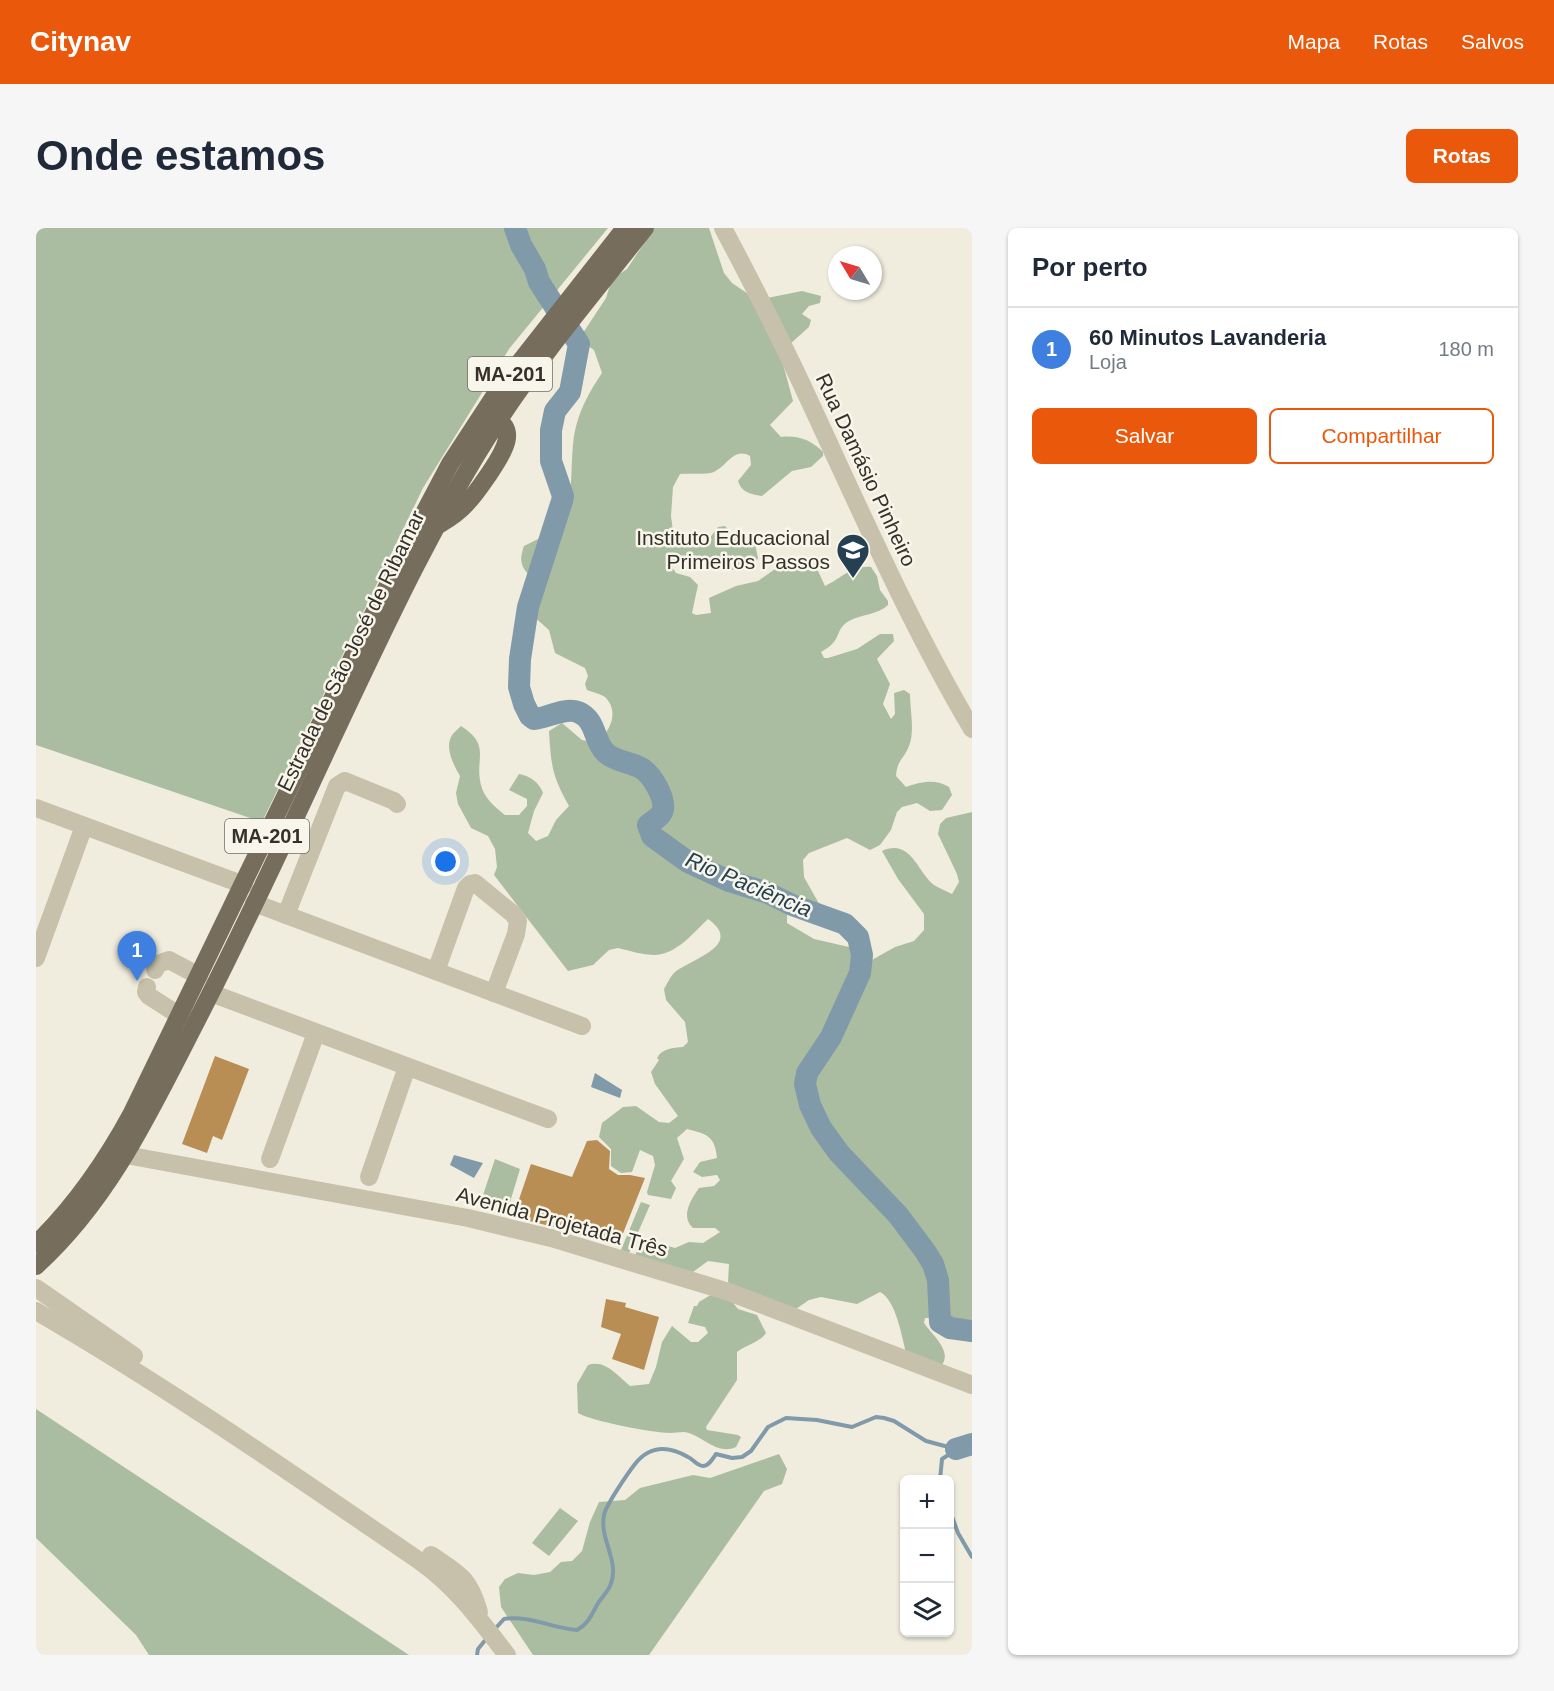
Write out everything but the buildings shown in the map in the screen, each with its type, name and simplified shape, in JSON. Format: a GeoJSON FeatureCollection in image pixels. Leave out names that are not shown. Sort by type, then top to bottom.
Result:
{"type":"FeatureCollection","features":[{"type":"Feature","properties":{"kind":"main road","name":"Estrada de São José de Ribamar"},"geometry":{"type":"LineString","coordinates":[[36,1244],[67,1210],[106,1158],[132,1113],[417,527],[450,464],[490,418],[574,304],[625,228]]}},
{"type":"Feature","properties":{"kind":"main road","name":"Estrada de São José de Ribamar"},"geometry":{"type":"LineString","coordinates":[[574,304],[645,228]]}},
{"type":"Feature","properties":{"kind":"main road","name":"Estrada de São José de Ribamar"},"geometry":{"type":"LineString","coordinates":[[36,1266],[81,1220],[126,1155],[211,993],[436,526],[465,505],[503,453],[507,435],[490,418]]}},
{"type":"Feature","properties":{"kind":"street","name":"Rua Damásio Pinheiro"},"geometry":{"type":"LineString","coordinates":[[723,228],[794,369],[899,595],[946,686],[972,729]]}},
{"type":"Feature","properties":{"kind":"street"},"geometry":{"type":"LineString","coordinates":[[286,915],[340,782],[345,781],[397,804]]}},
{"type":"Feature","properties":{"kind":"street"},"geometry":{"type":"LineString","coordinates":[[36,808],[244,885]]}},
{"type":"Feature","properties":{"kind":"street"},"geometry":{"type":"LineString","coordinates":[[36,958],[84,826]]}},
{"type":"Feature","properties":{"kind":"street"},"geometry":{"type":"LineString","coordinates":[[436,971],[466,888],[475,883],[513,914],[518,921],[516,934],[494,993]]}},
{"type":"Feature","properties":{"kind":"street"},"geometry":{"type":"LineString","coordinates":[[254,903],[582,1026]]}},
{"type":"Feature","properties":{"kind":"street"},"geometry":{"type":"LineString","coordinates":[[155,970],[158,964],[169,960],[199,976]]}},
{"type":"Feature","properties":{"kind":"street"},"geometry":{"type":"LineString","coordinates":[[147,987],[146,992],[149,996],[180,1016]]}},
{"type":"Feature","properties":{"kind":"street"},"geometry":{"type":"LineString","coordinates":[[211,993],[548,1119]]}},
{"type":"Feature","properties":{"kind":"street"},"geometry":{"type":"LineString","coordinates":[[270,1159],[316,1033]]}},
{"type":"Feature","properties":{"kind":"street"},"geometry":{"type":"LineString","coordinates":[[369,1177],[407,1067]]}},
{"type":"Feature","properties":{"kind":"street","name":"Avenida Projetada Três"},"geometry":{"type":"LineString","coordinates":[[126,1155],[468,1218],[551,1238],[729,1292],[972,1385]]}},
{"type":"Feature","properties":{"kind":"street"},"geometry":{"type":"LineString","coordinates":[[36,1288],[115,1351],[339,1499],[442,1577],[471,1600],[482,1622],[505,1653]]}},
{"type":"Feature","properties":{"kind":"street"},"geometry":{"type":"LineString","coordinates":[[36,1311],[115,1351]]}},
{"type":"Feature","properties":{"kind":"green space"},"geometry":{"type":"Polygon","coordinates":[[[36,228],[608,228],[509,349],[423,488],[262,822],[36,745],[36,228]]]}},
{"type":"Feature","properties":{"kind":"green space"},"geometry":{"type":"Polygon","coordinates":[[[654,228],[709,228],[724,273],[732,283],[757,300],[802,291],[821,296],[820,303],[809,306],[802,314],[811,320],[809,327],[780,353],[793,401],[770,425],[781,437],[809,441],[823,452],[823,456],[811,467],[792,471],[762,496],[744,490],[738,481],[751,465],[750,456],[744,454],[735,455],[714,472],[680,474],[673,487],[671,516],[673,531],[681,543],[706,543],[718,527],[725,526],[734,536],[755,544],[758,558],[754,566],[738,571],[686,558],[676,561],[672,567],[676,573],[690,577],[698,585],[692,613],[696,615],[711,613],[709,598],[736,586],[758,581],[781,565],[801,559],[818,571],[825,586],[853,570],[871,567],[877,576],[880,590],[888,601],[888,605],[879,611],[845,624],[833,643],[821,652],[824,658],[828,658],[857,649],[880,634],[893,634],[894,641],[877,659],[890,684],[883,704],[891,719],[895,714],[894,693],[904,690],[910,694],[912,727],[911,740],[899,763],[896,776],[906,787],[939,782],[949,787],[952,795],[942,810],[930,811],[917,803],[902,807],[897,812],[891,830],[880,845],[870,850],[847,838],[809,853],[803,860],[804,877],[822,909],[787,913],[787,923],[814,939],[849,947],[860,958],[870,961],[895,947],[914,941],[924,930],[924,914],[898,879],[882,851],[892,848],[907,853],[934,885],[952,894],[959,882],[938,834],[940,824],[946,818],[972,812],[972,1332],[938,1318],[925,1318],[924,1323],[938,1340],[944,1352],[943,1363],[938,1369],[906,1353],[894,1311],[886,1296],[880,1292],[857,1304],[821,1297],[809,1300],[783,1318],[728,1282],[729,1264],[708,1261],[693,1272],[634,1257],[646,1244],[657,1243],[675,1248],[689,1242],[703,1243],[720,1232],[715,1228],[693,1228],[687,1218],[688,1208],[699,1188],[714,1186],[720,1180],[717,1175],[702,1177],[693,1172],[700,1162],[717,1158],[714,1145],[709,1137],[687,1129],[677,1138],[684,1159],[671,1181],[676,1188],[671,1199],[648,1195],[655,1165],[653,1156],[640,1150],[632,1172],[621,1173],[611,1166],[611,1149],[599,1137],[602,1123],[623,1107],[636,1106],[659,1122],[669,1123],[678,1116],[655,1084],[651,1072],[662,1052],[683,1047],[688,1042],[685,1022],[666,1000],[664,989],[674,973],[717,945],[721,937],[718,929],[708,919],[684,942],[663,954],[646,954],[618,948],[609,950],[593,965],[568,971],[494,875],[497,867],[495,849],[488,836],[471,828],[458,804],[456,793],[460,776],[453,762],[449,742],[461,726],[470,733],[479,746],[479,776],[487,798],[505,815],[519,815],[527,806],[527,799],[509,790],[519,774],[527,776],[537,783],[543,793],[534,811],[528,833],[536,841],[548,836],[556,820],[569,806],[553,770],[549,731],[562,723],[582,740],[597,743],[606,733],[612,721],[612,709],[605,697],[587,690],[585,684],[588,676],[585,668],[555,653],[549,630],[532,615],[531,602],[537,584],[523,567],[521,558],[524,546],[542,537],[556,539],[567,514],[576,427],[585,403],[602,373],[594,350],[582,342],[581,336],[606,298],[612,279],[627,269],[654,228]]]}},
{"type":"Feature","properties":{"kind":"green space"},"geometry":{"type":"Polygon","coordinates":[[[495,1159],[520,1169],[507,1212],[481,1201],[495,1159]]]}},
{"type":"Feature","properties":{"kind":"green space"},"geometry":{"type":"Polygon","coordinates":[[[641,1202],[650,1205],[629,1253],[621,1250],[641,1202]]]}},
{"type":"Feature","properties":{"kind":"green space"},"geometry":{"type":"Polygon","coordinates":[[[724,1287],[735,1296],[734,1304],[738,1309],[757,1315],[766,1333],[737,1352],[737,1380],[706,1427],[707,1430],[741,1437],[736,1447],[722,1449],[684,1432],[670,1433],[637,1429],[595,1420],[578,1413],[577,1384],[588,1365],[606,1366],[630,1386],[649,1384],[662,1342],[672,1326],[691,1342],[698,1342],[708,1333],[705,1327],[688,1323],[694,1306],[724,1287]]]}},
{"type":"Feature","properties":{"kind":"green space"},"geometry":{"type":"Polygon","coordinates":[[[36,1409],[409,1655],[149,1655],[136,1635],[36,1538],[36,1409]]]}},
{"type":"Feature","properties":{"kind":"green space"},"geometry":{"type":"Polygon","coordinates":[[[779,1454],[787,1469],[782,1484],[764,1491],[649,1655],[533,1655],[501,1607],[499,1587],[505,1579],[518,1573],[534,1575],[550,1572],[561,1562],[572,1561],[582,1551],[590,1522],[599,1502],[625,1500],[640,1488],[693,1475],[710,1478],[779,1454]]]}},
{"type":"Feature","properties":{"kind":"green space"},"geometry":{"type":"Polygon","coordinates":[[[560,1508],[578,1521],[549,1556],[532,1543],[560,1508]]]}},
{"type":"Feature","properties":{"kind":"water"},"geometry":{"type":"Polygon","coordinates":[[[595,1073],[622,1090],[620,1098],[591,1087],[595,1073]]]}},
{"type":"Feature","properties":{"kind":"water"},"geometry":{"type":"Polygon","coordinates":[[[454,1155],[483,1163],[474,1178],[450,1165],[454,1155]]]}},
{"type":"Feature","properties":{"kind":"waterway","name":"Rio Paciência"},"geometry":{"type":"LineString","coordinates":[[515,228],[539,282],[579,344],[570,392],[555,411],[551,430],[551,461],[563,496],[528,607],[520,659],[519,687],[524,704],[534,719],[567,711],[578,712],[589,720],[606,753],[617,760],[644,770],[652,779],[663,804],[661,814],[648,825],[652,836],[688,862],[729,881],[768,893],[792,905],[845,924],[858,937],[862,955],[860,973],[831,1037],[807,1073],[805,1084],[810,1105],[821,1128],[839,1153],[898,1215],[933,1264],[938,1280],[940,1322],[950,1328],[972,1331]]}},
{"type":"Feature","properties":{"kind":"waterway"},"geometry":{"type":"LineString","coordinates":[[494,1630],[504,1619],[514,1618],[577,1630],[587,1622],[609,1589],[613,1577],[612,1560],[604,1533],[604,1515],[635,1464],[647,1453],[667,1449],[681,1453],[703,1466],[709,1463],[716,1454],[732,1458],[742,1457],[751,1451],[768,1427],[786,1418],[817,1420],[852,1427],[876,1417],[884,1418],[894,1421],[926,1441],[956,1449]]}},
{"type":"Feature","properties":{"kind":"waterway","name":"Rio Paciência"},"geometry":{"type":"LineString","coordinates":[[956,1449],[972,1444]]}},
{"type":"Feature","properties":{"kind":"waterway","name":"Rio Paciência"},"geometry":{"type":"LineString","coordinates":[[940,1475],[942,1459],[956,1450]]}},
{"type":"Feature","properties":{"kind":"waterway","name":"Rio Paciência"},"geometry":{"type":"LineString","coordinates":[[954,1522],[972,1557]]}},
{"type":"Feature","properties":{"kind":"waterway"},"geometry":{"type":"LineString","coordinates":[[477,1655],[478,1649],[487,1638]]}},
{"type":"Feature","properties":{"kind":"place","name":"Instituto Educacional Primeiros Passos"},"geometry":{"type":"Point","coordinates":[853,579]}},
{"type":"Feature","properties":{"kind":"place","name":"60 Minutos Lavanderia"},"geometry":{"type":"Point","coordinates":[137,981]}}]}
